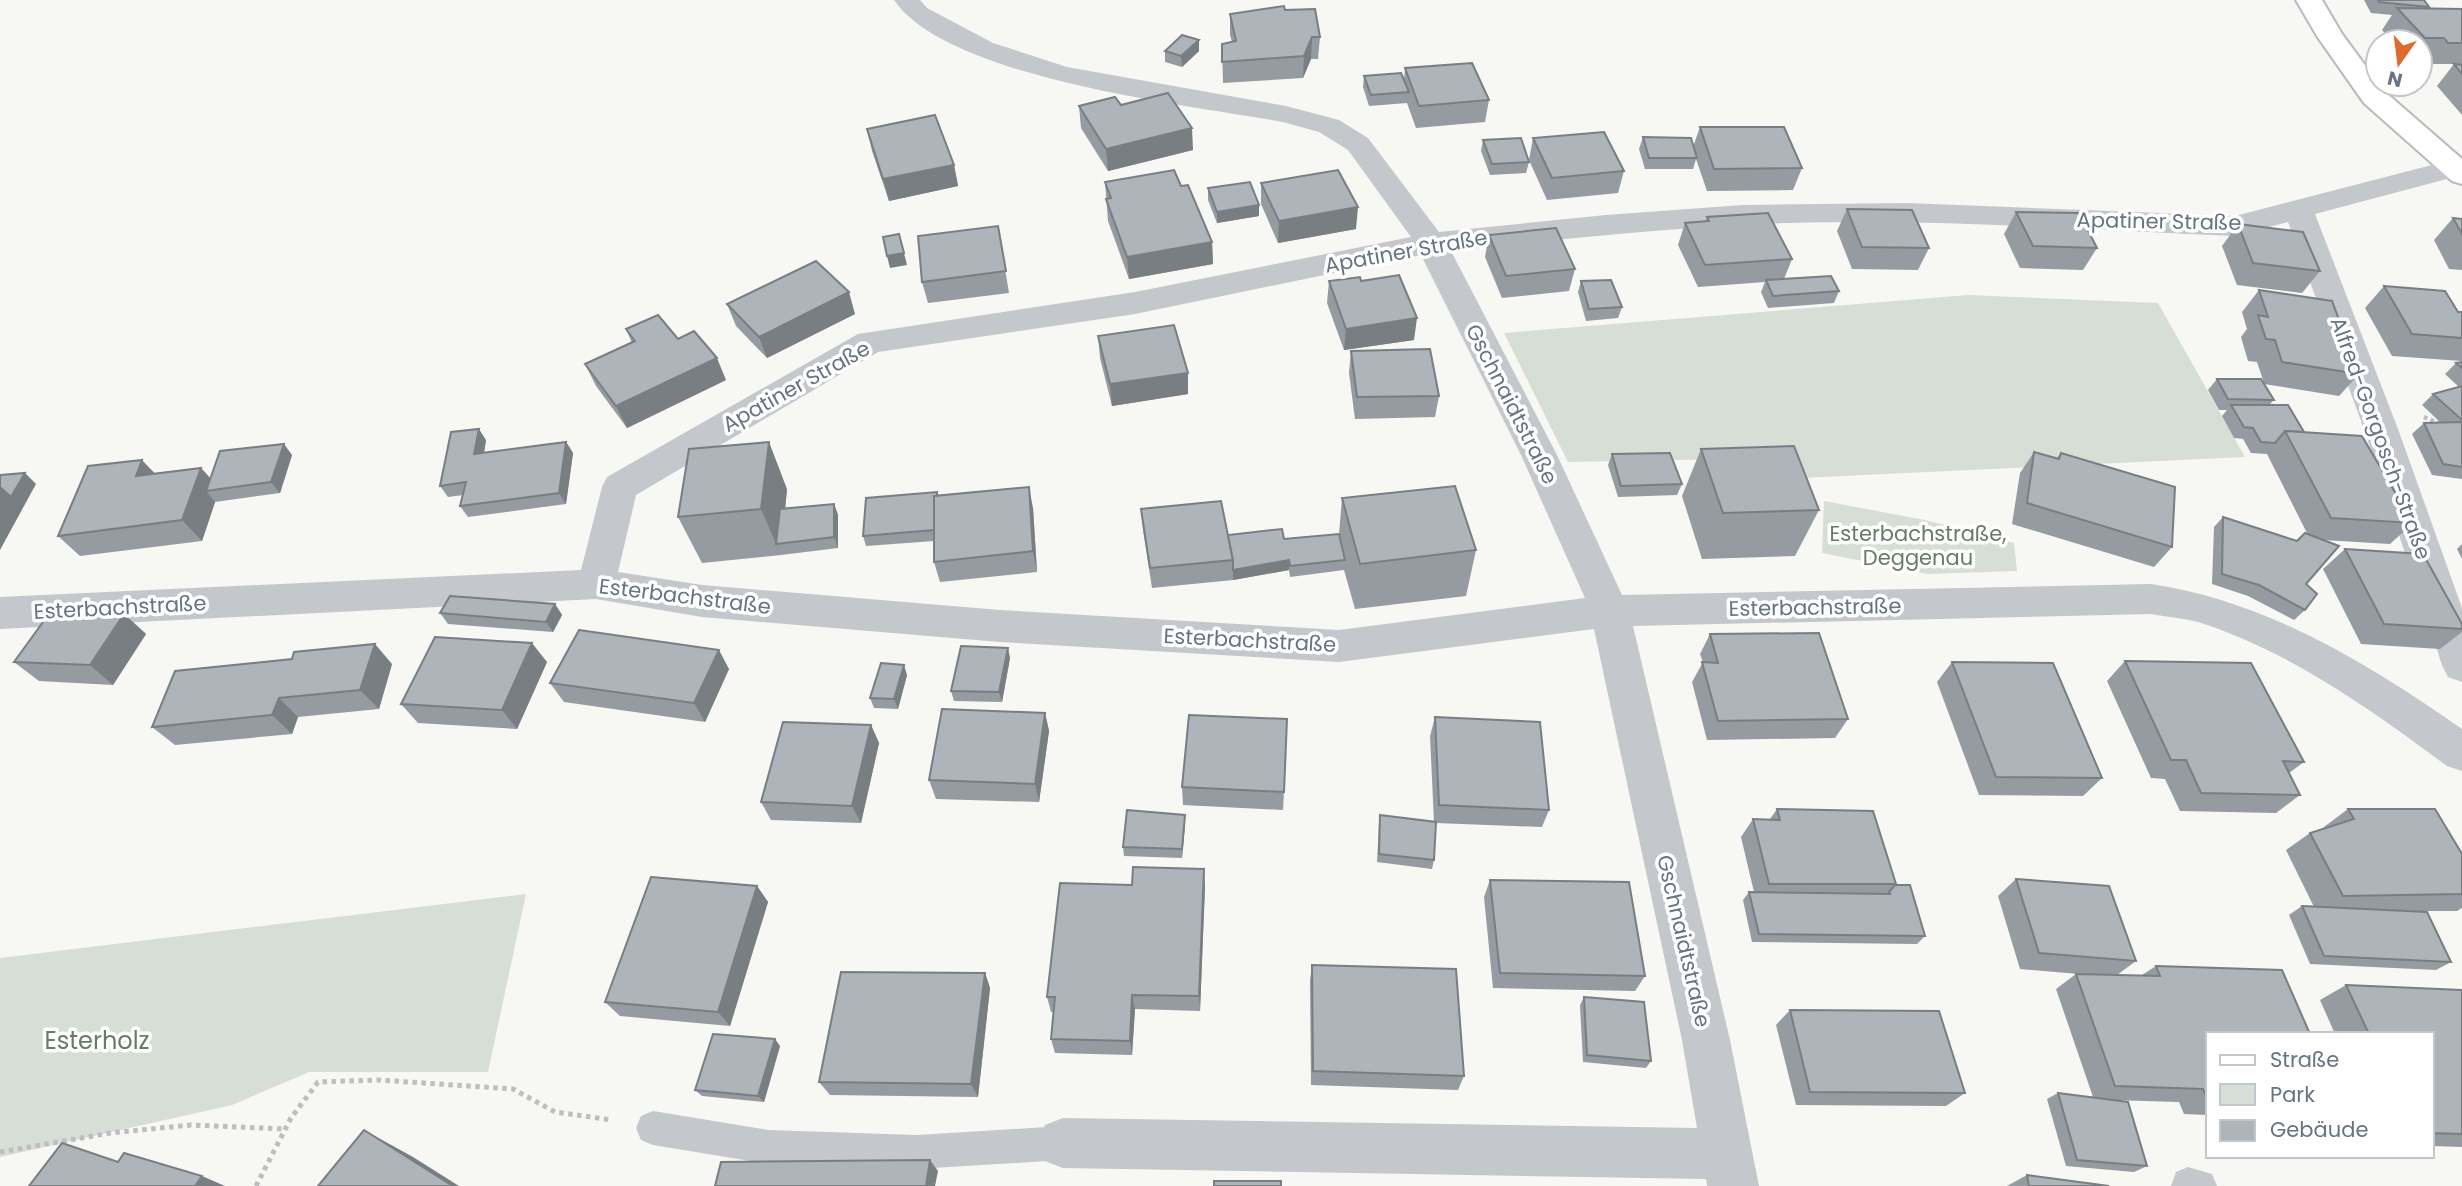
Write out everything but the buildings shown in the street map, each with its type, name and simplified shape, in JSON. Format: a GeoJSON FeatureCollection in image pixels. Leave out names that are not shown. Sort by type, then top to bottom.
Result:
{"type":"FeatureCollection","features":[{"type":"Feature","properties":{"kind":"main road"},"geometry":{"type":"LineString","coordinates":[[2309,0],[2330,36],[2374,97],[2458,172]]}},
{"type":"Feature","properties":{"kind":"street","name":"Gschnaidtstraße"},"geometry":{"type":"LineString","coordinates":[[907,0],[918,14],[984,48],[1062,74],[1286,114],[1329,126],[1358,144],[1431,243],[1539,455],[1611,611],[1706,1040],[1730,1170],[1063,1143]]}},
{"type":"Feature","properties":{"kind":"street","name":"Apatiner Straße"},"geometry":{"type":"LineString","coordinates":[[596,584],[620,487],[870,342],[1135,303],[1431,243],[1606,225],[1743,215],[1907,213],[2235,226],[2458,172]]}},
{"type":"Feature","properties":{"kind":"street","name":"Alfred-Gorgosch-Straße"},"geometry":{"type":"LineString","coordinates":[[2299,211],[2381,429],[2462,665]]}},
{"type":"Feature","properties":{"kind":"street","name":"Esterbachstraße"},"geometry":{"type":"LineString","coordinates":[[0,613],[596,584],[702,601],[1000,626],[1339,646],[1611,611],[2151,599],[2207,609],[2307,652],[2395,703],[2462,753]]}},
{"type":"Feature","properties":{"kind":"lane"},"geometry":{"type":"LineString","coordinates":[[653,1128],[768,1147],[917,1152],[1063,1143]]}},
{"type":"Feature","properties":{"kind":"path"},"geometry":{"type":"LineString","coordinates":[[2424,417],[2444,425]]}},
{"type":"Feature","properties":{"kind":"path"},"geometry":{"type":"LineString","coordinates":[[256,1186],[285,1129],[318,1082],[367,1080],[513,1089],[555,1112],[615,1121]]}},
{"type":"Feature","properties":{"kind":"path"},"geometry":{"type":"LineString","coordinates":[[0,1152],[110,1133],[191,1125],[285,1129]]}},
{"type":"Feature","properties":{"kind":"green space"},"geometry":{"type":"Polygon","coordinates":[[[1968,295],[2158,303],[2245,457],[1800,478],[1786,458],[1568,462],[1504,333],[1968,295]]]}},
{"type":"Feature","properties":{"kind":"green space","name":"Esterbachstraße, Deggenau"},"geometry":{"type":"Polygon","coordinates":[[[1824,501],[1925,520],[2014,543],[2017,571],[1928,574],[1822,553],[1824,501]]]}},
{"type":"Feature","properties":{"kind":"green space","name":"Esterholz"},"geometry":{"type":"Polygon","coordinates":[[[526,894],[488,1072],[309,1072],[232,1105],[0,1157],[0,958],[526,894]]]}}]}
